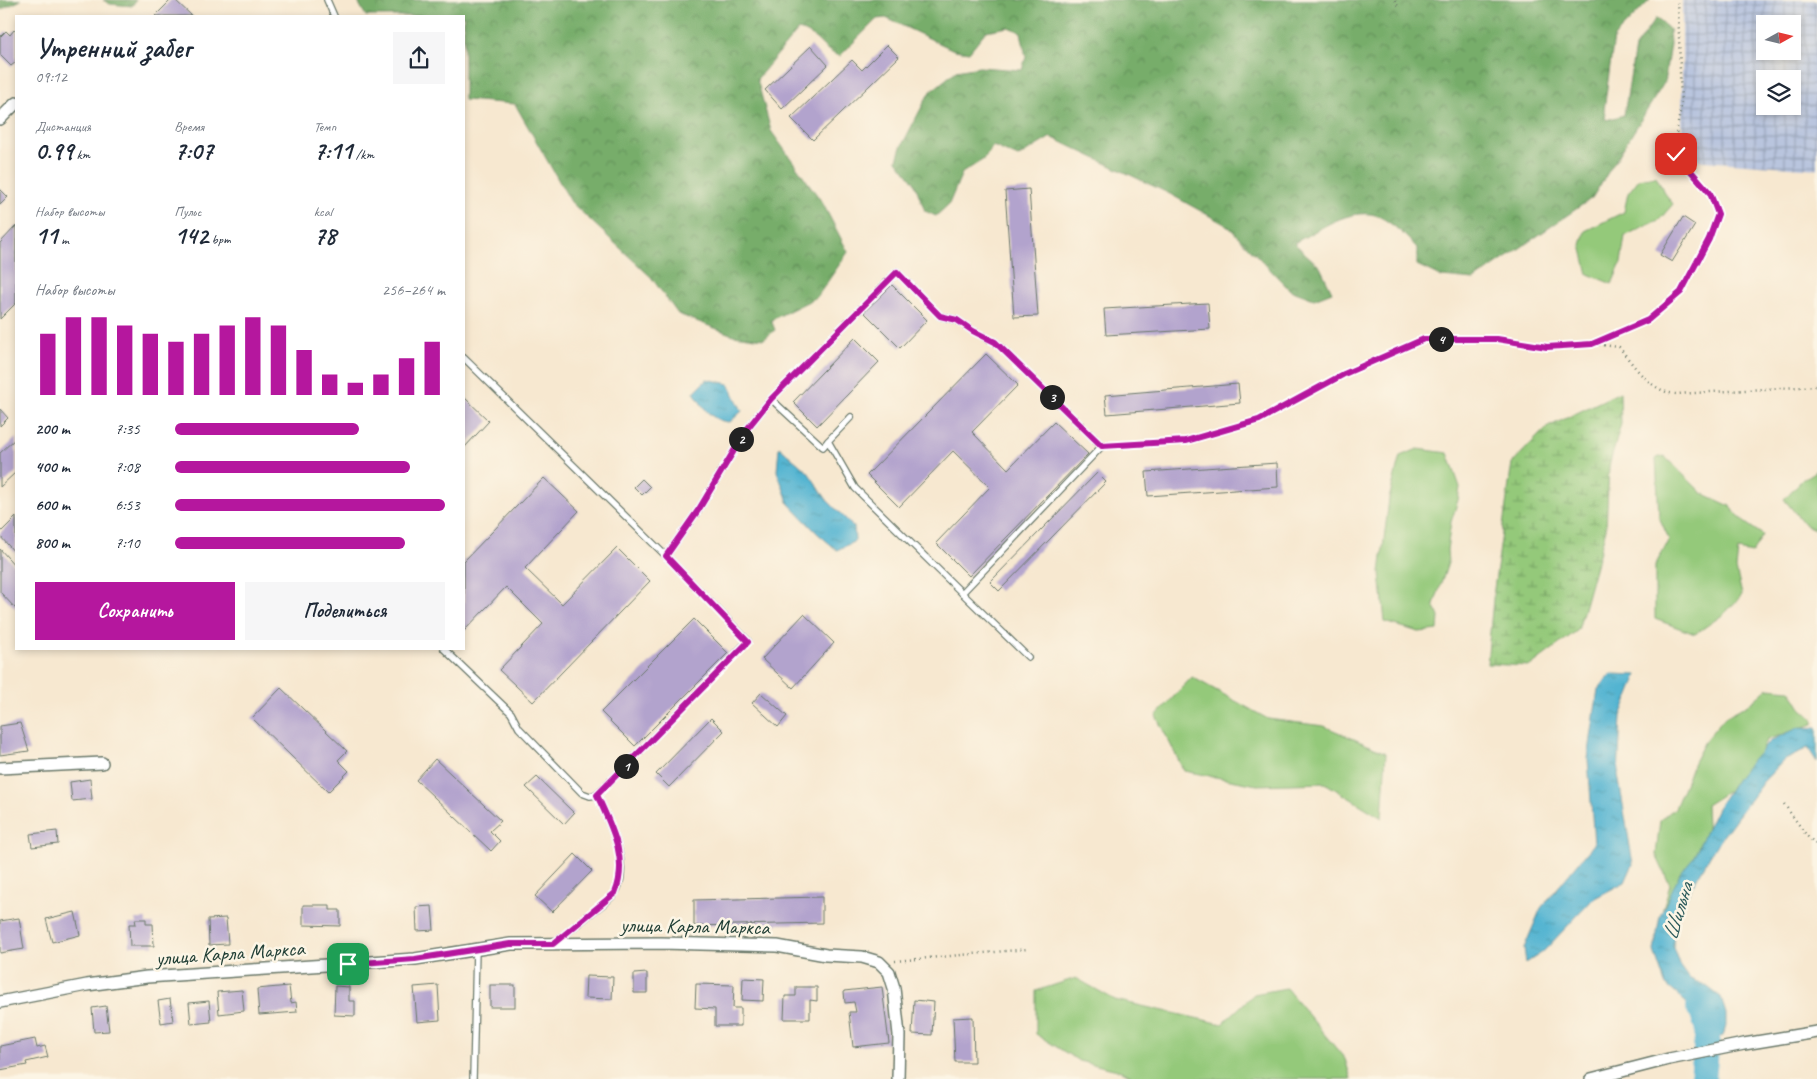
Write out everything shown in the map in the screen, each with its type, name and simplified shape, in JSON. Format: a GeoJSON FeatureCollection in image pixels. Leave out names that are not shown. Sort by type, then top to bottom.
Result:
{"type":"FeatureCollection","features":[{"type":"Feature","properties":{"kind":"street"},"geometry":{"type":"LineString","coordinates":[[0,119],[15,104]]}},
{"type":"Feature","properties":{"kind":"street"},"geometry":{"type":"LineString","coordinates":[[0,768],[102,763]]}},
{"type":"Feature","properties":{"kind":"street","name":"улица Карла Маркса"},"geometry":{"type":"LineString","coordinates":[[0,1002],[147,977],[415,959],[510,944],[661,943],[777,946],[826,955],[862,957],[879,962]]}},
{"type":"Feature","properties":{"kind":"street"},"geometry":{"type":"LineString","coordinates":[[879,962],[889,972],[894,988],[899,1035],[898,1079]]}},
{"type":"Feature","properties":{"kind":"street"},"geometry":{"type":"LineString","coordinates":[[1591,1079],[1669,1059],[1817,1032]]}},
{"type":"Feature","properties":{"kind":"lane"},"geometry":{"type":"LineString","coordinates":[[327,0],[334,15]]}},
{"type":"Feature","properties":{"kind":"lane"},"geometry":{"type":"LineString","coordinates":[[666,556],[699,509],[747,429],[771,399],[897,272],[940,316],[957,320],[973,331],[995,342],[1102,446],[962,593]]}},
{"type":"Feature","properties":{"kind":"lane"},"geometry":{"type":"LineString","coordinates":[[445,650],[511,713],[518,728],[582,793],[590,796],[597,795],[748,642],[666,556],[465,359]]}},
{"type":"Feature","properties":{"kind":"lane"},"geometry":{"type":"LineString","coordinates":[[771,399],[823,447],[851,417]]}},
{"type":"Feature","properties":{"kind":"lane"},"geometry":{"type":"LineString","coordinates":[[828,441],[855,488],[1028,657]]}},
{"type":"Feature","properties":{"kind":"lane"},"geometry":{"type":"LineString","coordinates":[[553,944],[615,893],[620,880],[621,865],[616,838],[597,795]]}},
{"type":"Feature","properties":{"kind":"lane"},"geometry":{"type":"LineString","coordinates":[[473,1079],[476,949]]}},
{"type":"Feature","properties":{"kind":"path"},"geometry":{"type":"LineString","coordinates":[[1395,0],[1399,9]]}},
{"type":"Feature","properties":{"kind":"path"},"geometry":{"type":"LineString","coordinates":[[1592,344],[1648,320],[1681,292],[1709,239],[1718,214],[1710,193],[1676,154],[1675,139],[1681,107],[1678,0]]}},
{"type":"Feature","properties":{"kind":"path"},"geometry":{"type":"LineString","coordinates":[[1102,446],[1186,441],[1259,420],[1344,374],[1424,339],[1497,339],[1547,347],[1592,344],[1619,347],[1640,374],[1666,393],[1817,386]]}},
{"type":"Feature","properties":{"kind":"path"},"geometry":{"type":"LineString","coordinates":[[1784,804],[1806,836],[1817,845]]}},
{"type":"Feature","properties":{"kind":"path"},"geometry":{"type":"LineString","coordinates":[[879,962],[1028,950]]}},
{"type":"Feature","properties":{"kind":"shaded area"},"geometry":{"type":"Polygon","coordinates":[[[1682,0],[1817,0],[1817,169],[1703,161],[1682,156],[1682,0]]]}},
{"type":"Feature","properties":{"kind":"green space"},"geometry":{"type":"Polygon","coordinates":[[[0,0],[21,0],[0,10],[0,0]]]}},
{"type":"Feature","properties":{"kind":"green space"},"geometry":{"type":"Polygon","coordinates":[[[103,0],[136,0],[132,6],[110,4],[103,0]]]}},
{"type":"Feature","properties":{"kind":"green space"},"geometry":{"type":"Polygon","coordinates":[[[357,0],[1650,0],[1614,37],[1604,110],[1606,120],[1624,115],[1635,47],[1656,18],[1669,29],[1670,44],[1664,83],[1592,198],[1474,280],[1442,277],[1417,265],[1417,248],[1395,227],[1376,215],[1360,214],[1341,219],[1294,243],[1320,267],[1332,292],[1314,299],[1290,290],[1228,226],[1170,194],[1051,137],[1018,157],[993,146],[984,159],[962,173],[949,204],[936,216],[925,211],[914,182],[897,160],[901,147],[929,93],[956,71],[979,67],[1022,70],[1026,57],[1021,32],[1008,27],[986,31],[969,52],[954,50],[886,18],[877,19],[840,56],[828,50],[815,38],[798,30],[757,79],[771,131],[822,202],[848,252],[817,297],[771,320],[775,330],[764,339],[733,335],[678,314],[651,277],[571,202],[515,104],[465,100],[465,15],[365,15],[357,0]]]}},
{"type":"Feature","properties":{"kind":"green space"},"geometry":{"type":"Polygon","coordinates":[[[1656,176],[1673,204],[1659,220],[1625,236],[1621,263],[1612,284],[1588,274],[1581,245],[1585,231],[1624,212],[1628,193],[1639,179],[1656,176]]]}},
{"type":"Feature","properties":{"kind":"green space"},"geometry":{"type":"Polygon","coordinates":[[[1620,392],[1621,424],[1609,466],[1606,529],[1578,630],[1530,666],[1487,664],[1494,589],[1512,463],[1546,428],[1620,392]]]}},
{"type":"Feature","properties":{"kind":"green space"},"geometry":{"type":"Polygon","coordinates":[[[1418,449],[1448,453],[1460,487],[1451,522],[1447,550],[1448,563],[1434,605],[1439,617],[1438,630],[1419,632],[1385,622],[1380,573],[1389,499],[1400,456],[1418,449]]]}},
{"type":"Feature","properties":{"kind":"green space"},"geometry":{"type":"Polygon","coordinates":[[[1664,456],[1702,493],[1730,506],[1744,522],[1763,535],[1752,553],[1738,550],[1736,569],[1742,595],[1724,614],[1695,634],[1655,619],[1655,566],[1669,539],[1659,517],[1656,458],[1664,456]]]}},
{"type":"Feature","properties":{"kind":"green space"},"geometry":{"type":"Polygon","coordinates":[[[1817,470],[1817,530],[1805,525],[1784,499],[1803,479],[1817,470]]]}},
{"type":"Feature","properties":{"kind":"green space"},"geometry":{"type":"Polygon","coordinates":[[[1192,677],[1268,719],[1324,726],[1386,753],[1382,818],[1325,783],[1257,785],[1184,771],[1156,716],[1192,677]]]}},
{"type":"Feature","properties":{"kind":"green space"},"geometry":{"type":"Polygon","coordinates":[[[1768,688],[1790,690],[1801,708],[1813,719],[1813,724],[1766,740],[1750,777],[1706,805],[1705,853],[1665,927],[1663,908],[1670,885],[1656,855],[1660,820],[1675,808],[1694,762],[1706,739],[1725,717],[1752,702],[1768,688]]]}},
{"type":"Feature","properties":{"kind":"green space"},"geometry":{"type":"Polygon","coordinates":[[[1076,978],[1115,1000],[1222,1024],[1254,994],[1286,988],[1345,1059],[1351,1079],[1136,1079],[1122,1071],[1079,1061],[1036,1034],[1036,991],[1076,978]]]}},
{"type":"Feature","properties":{"kind":"water"},"geometry":{"type":"Polygon","coordinates":[[[707,379],[729,384],[742,411],[730,422],[712,416],[704,408],[694,392],[707,379]]]}},
{"type":"Feature","properties":{"kind":"water"},"geometry":{"type":"Polygon","coordinates":[[[779,447],[808,472],[827,500],[854,527],[855,541],[837,550],[816,532],[789,504],[777,471],[779,447]]]}},
{"type":"Feature","properties":{"kind":"water"},"geometry":{"type":"Polygon","coordinates":[[[1612,674],[1637,675],[1621,716],[1618,775],[1633,864],[1625,882],[1593,899],[1543,952],[1526,963],[1524,948],[1541,908],[1594,844],[1588,759],[1598,689],[1612,674]]]}},
{"type":"Feature","properties":{"kind":"water"},"geometry":{"type":"Polygon","coordinates":[[[1800,727],[1817,728],[1817,762],[1808,748],[1785,759],[1763,782],[1715,847],[1690,890],[1674,924],[1673,947],[1679,964],[1690,979],[1705,985],[1721,997],[1726,1014],[1726,1026],[1723,1036],[1704,1041],[1705,1019],[1665,984],[1654,951],[1660,916],[1680,873],[1693,858],[1717,808],[1740,774],[1770,741],[1800,727]]]}},
{"type":"Feature","properties":{"kind":"building"},"geometry":{"type":"Polygon","coordinates":[[[171,0],[175,0],[191,15],[156,15],[171,0]]]}},
{"type":"Feature","properties":{"kind":"building"},"geometry":{"type":"Polygon","coordinates":[[[6,31],[10,35],[15,31],[15,63],[11,66],[0,55],[0,37],[6,31]]]}},
{"type":"Feature","properties":{"kind":"building"},"geometry":{"type":"Polygon","coordinates":[[[887,45],[899,57],[813,140],[791,118],[852,60],[862,70],[887,45]]]}},
{"type":"Feature","properties":{"kind":"building"},"geometry":{"type":"Polygon","coordinates":[[[811,46],[828,65],[782,109],[765,90],[811,46]]]}},
{"type":"Feature","properties":{"kind":"building"},"geometry":{"type":"Polygon","coordinates":[[[0,189],[8,197],[0,205],[0,189]]]}},
{"type":"Feature","properties":{"kind":"building"},"geometry":{"type":"Polygon","coordinates":[[[1029,189],[1038,316],[1014,317],[1005,191],[1029,189]]]}},
{"type":"Feature","properties":{"kind":"building"},"geometry":{"type":"Polygon","coordinates":[[[1683,217],[1695,225],[1672,262],[1660,255],[1683,217]]]}},
{"type":"Feature","properties":{"kind":"building"},"geometry":{"type":"Polygon","coordinates":[[[15,227],[15,304],[0,319],[0,243],[15,227]]]}},
{"type":"Feature","properties":{"kind":"building"},"geometry":{"type":"Polygon","coordinates":[[[892,285],[927,320],[900,348],[864,312],[892,285]]]}},
{"type":"Feature","properties":{"kind":"building"},"geometry":{"type":"Polygon","coordinates":[[[1208,303],[1210,329],[1106,335],[1104,309],[1208,303]]]}},
{"type":"Feature","properties":{"kind":"building"},"geometry":{"type":"Polygon","coordinates":[[[855,338],[879,362],[817,426],[793,402],[855,338]]]}},
{"type":"Feature","properties":{"kind":"building"},"geometry":{"type":"Polygon","coordinates":[[[986,354],[1018,385],[972,432],[1008,469],[1054,422],[1088,454],[969,576],[936,543],[990,487],[953,451],[899,507],[867,475],[986,354]]]}},
{"type":"Feature","properties":{"kind":"building"},"geometry":{"type":"Polygon","coordinates":[[[1238,384],[1240,403],[1107,414],[1105,395],[1238,384]]]}},
{"type":"Feature","properties":{"kind":"building"},"geometry":{"type":"Polygon","coordinates":[[[465,398],[489,421],[465,447],[465,398]]]}},
{"type":"Feature","properties":{"kind":"building"},"geometry":{"type":"Polygon","coordinates":[[[0,409],[8,418],[0,426],[0,409]]]}},
{"type":"Feature","properties":{"kind":"building"},"geometry":{"type":"Polygon","coordinates":[[[15,439],[15,473],[0,487],[0,453],[15,439]]]}},
{"type":"Feature","properties":{"kind":"building"},"geometry":{"type":"Polygon","coordinates":[[[1277,463],[1278,487],[1148,496],[1146,472],[1277,463]]]}},
{"type":"Feature","properties":{"kind":"building"},"geometry":{"type":"Polygon","coordinates":[[[1097,473],[1106,482],[999,591],[990,582],[1097,473]]]}},
{"type":"Feature","properties":{"kind":"building"},"geometry":{"type":"Polygon","coordinates":[[[544,478],[579,511],[525,568],[562,604],[617,548],[650,581],[533,702],[499,670],[543,624],[506,587],[465,630],[465,560],[544,478]]]}},
{"type":"Feature","properties":{"kind":"building"},"geometry":{"type":"Polygon","coordinates":[[[642,479],[650,487],[642,495],[634,487],[642,479]]]}},
{"type":"Feature","properties":{"kind":"building"},"geometry":{"type":"Polygon","coordinates":[[[15,518],[15,553],[0,536],[0,533],[15,518]]]}},
{"type":"Feature","properties":{"kind":"building"},"geometry":{"type":"Polygon","coordinates":[[[0,549],[15,566],[15,608],[0,592],[0,549]]]}},
{"type":"Feature","properties":{"kind":"building"},"geometry":{"type":"Polygon","coordinates":[[[804,614],[834,643],[793,688],[762,659],[804,614]]]}},
{"type":"Feature","properties":{"kind":"building"},"geometry":{"type":"Polygon","coordinates":[[[694,619],[728,653],[635,746],[601,712],[694,619]]]}},
{"type":"Feature","properties":{"kind":"building"},"geometry":{"type":"Polygon","coordinates":[[[281,688],[347,751],[338,760],[349,771],[328,792],[252,718],[281,688]]]}},
{"type":"Feature","properties":{"kind":"building"},"geometry":{"type":"Polygon","coordinates":[[[761,693],[787,716],[778,727],[752,703],[761,693]]]}},
{"type":"Feature","properties":{"kind":"building"},"geometry":{"type":"Polygon","coordinates":[[[711,718],[724,731],[669,787],[656,774],[711,718]]]}},
{"type":"Feature","properties":{"kind":"building"},"geometry":{"type":"Polygon","coordinates":[[[20,723],[29,751],[0,755],[0,726],[20,723]]]}},
{"type":"Feature","properties":{"kind":"building"},"geometry":{"type":"Polygon","coordinates":[[[435,759],[501,821],[490,831],[500,841],[491,851],[416,780],[435,759]]]}},
{"type":"Feature","properties":{"kind":"building"},"geometry":{"type":"Polygon","coordinates":[[[537,777],[574,813],[564,824],[526,787],[537,777]]]}},
{"type":"Feature","properties":{"kind":"building"},"geometry":{"type":"Polygon","coordinates":[[[90,779],[92,799],[72,801],[70,782],[90,779]]]}},
{"type":"Feature","properties":{"kind":"building"},"geometry":{"type":"Polygon","coordinates":[[[57,831],[58,844],[32,847],[30,834],[57,831]]]}},
{"type":"Feature","properties":{"kind":"building"},"geometry":{"type":"Polygon","coordinates":[[[575,854],[592,871],[552,912],[535,896],[575,854]]]}},
{"type":"Feature","properties":{"kind":"building"},"geometry":{"type":"Polygon","coordinates":[[[822,897],[822,923],[694,926],[694,900],[822,897]]]}},
{"type":"Feature","properties":{"kind":"building"},"geometry":{"type":"Polygon","coordinates":[[[303,905],[330,905],[330,910],[340,910],[340,926],[303,925],[303,905]]]}},
{"type":"Feature","properties":{"kind":"building"},"geometry":{"type":"Polygon","coordinates":[[[432,906],[434,930],[417,931],[416,907],[432,906]]]}},
{"type":"Feature","properties":{"kind":"building"},"geometry":{"type":"Polygon","coordinates":[[[75,912],[80,935],[52,942],[46,919],[75,912]]]}},
{"type":"Feature","properties":{"kind":"building"},"geometry":{"type":"Polygon","coordinates":[[[19,918],[24,949],[0,953],[0,921],[19,918]]]}},
{"type":"Feature","properties":{"kind":"building"},"geometry":{"type":"Polygon","coordinates":[[[226,918],[228,944],[209,945],[208,919],[226,918]]]}},
{"type":"Feature","properties":{"kind":"building"},"geometry":{"type":"Polygon","coordinates":[[[135,919],[146,919],[146,924],[153,924],[154,946],[130,946],[129,924],[136,924],[135,919]]]}},
{"type":"Feature","properties":{"kind":"building"},"geometry":{"type":"Polygon","coordinates":[[[647,973],[647,993],[634,993],[634,974],[647,973]]]}},
{"type":"Feature","properties":{"kind":"building"},"geometry":{"type":"Polygon","coordinates":[[[586,976],[613,977],[612,999],[585,998],[586,976]]]}},
{"type":"Feature","properties":{"kind":"building"},"geometry":{"type":"Polygon","coordinates":[[[743,978],[764,979],[763,1001],[742,1000],[743,978]]]}},
{"type":"Feature","properties":{"kind":"building"},"geometry":{"type":"Polygon","coordinates":[[[696,984],[734,985],[733,1008],[741,1008],[741,1026],[715,1026],[715,1009],[695,1008],[696,984]]]}},
{"type":"Feature","properties":{"kind":"building"},"geometry":{"type":"Polygon","coordinates":[[[438,985],[440,1020],[417,1022],[414,987],[438,985]]]}},
{"type":"Feature","properties":{"kind":"building"},"geometry":{"type":"Polygon","coordinates":[[[490,985],[515,985],[515,1007],[490,1007],[490,985]]]}},
{"type":"Feature","properties":{"kind":"building"},"geometry":{"type":"Polygon","coordinates":[[[289,986],[291,1003],[296,1002],[297,1012],[259,1015],[257,989],[289,986]]]}},
{"type":"Feature","properties":{"kind":"building"},"geometry":{"type":"Polygon","coordinates":[[[335,986],[349,987],[349,1001],[355,1001],[355,1016],[334,1015],[335,986]]]}},
{"type":"Feature","properties":{"kind":"building"},"geometry":{"type":"Polygon","coordinates":[[[796,987],[817,987],[817,1001],[810,1000],[810,1019],[784,1019],[785,996],[796,996],[796,987]]]}},
{"type":"Feature","properties":{"kind":"building"},"geometry":{"type":"Polygon","coordinates":[[[882,987],[889,1043],[853,1047],[849,1012],[856,1012],[854,1002],[845,1003],[844,991],[882,987]]]}},
{"type":"Feature","properties":{"kind":"building"},"geometry":{"type":"Polygon","coordinates":[[[242,990],[244,1011],[219,1014],[217,992],[242,990]]]}},
{"type":"Feature","properties":{"kind":"building"},"geometry":{"type":"Polygon","coordinates":[[[170,999],[173,1021],[161,1023],[158,1001],[170,999]]]}},
{"type":"Feature","properties":{"kind":"building"},"geometry":{"type":"Polygon","coordinates":[[[914,1000],[934,1002],[932,1035],[912,1034],[914,1000]]]}},
{"type":"Feature","properties":{"kind":"building"},"geometry":{"type":"Polygon","coordinates":[[[209,1001],[211,1022],[191,1024],[189,1003],[209,1001]]]}},
{"type":"Feature","properties":{"kind":"building"},"geometry":{"type":"Polygon","coordinates":[[[106,1006],[109,1031],[94,1032],[92,1008],[106,1006]]]}},
{"type":"Feature","properties":{"kind":"building"},"geometry":{"type":"Polygon","coordinates":[[[973,1017],[974,1062],[955,1062],[953,1018],[973,1017]]]}},
{"type":"Feature","properties":{"kind":"building"},"geometry":{"type":"Polygon","coordinates":[[[35,1039],[37,1048],[45,1046],[48,1057],[26,1062],[27,1065],[0,1070],[0,1046],[35,1039]]]}},
{"type":"Feature","properties":{"kind":"waterway","name":"Шильна"},"geometry":{"type":"LineString","coordinates":[[1699,1007],[1702,1010],[1708,1029],[1703,1079]]}},
{"type":"Feature","properties":{"kind":"route"},"geometry":{"type":"LineString","coordinates":[[348,964],[415,959],[510,944],[553,944],[615,893],[620,880],[621,865],[616,838],[597,795],[748,642],[666,556],[699,509],[747,429],[771,399],[897,272],[940,316],[957,320],[973,331],[995,342],[1102,446],[1186,441],[1259,420],[1344,374],[1424,339],[1497,339],[1547,347],[1592,344],[1648,320],[1681,292],[1709,239],[1718,214],[1710,193],[1676,154]]}}]}
